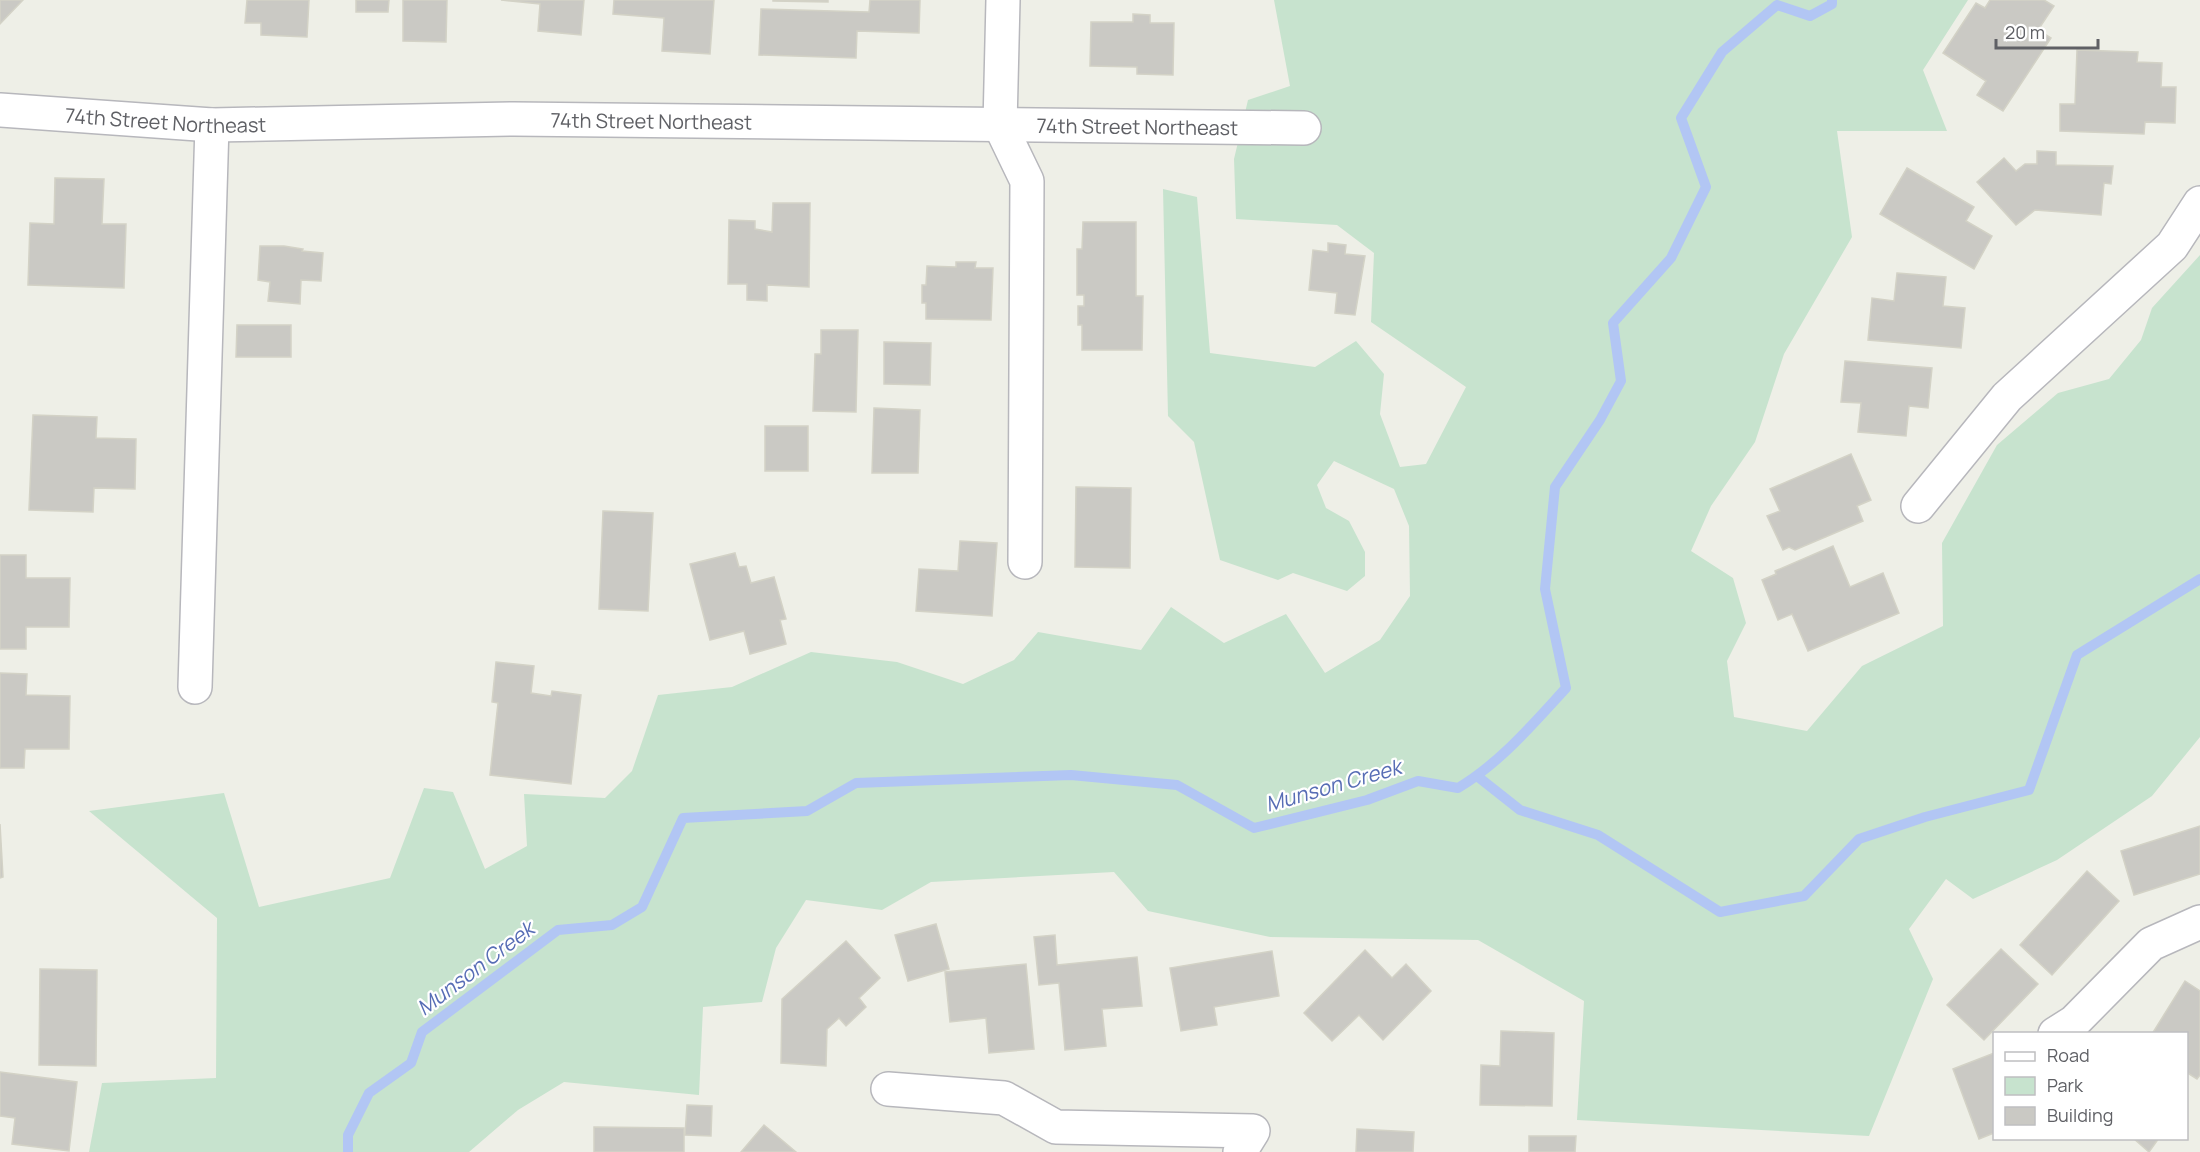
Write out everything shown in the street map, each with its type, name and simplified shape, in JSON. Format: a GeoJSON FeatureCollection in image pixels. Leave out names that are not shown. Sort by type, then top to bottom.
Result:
{"type":"FeatureCollection","features":[{"type":"Feature","properties":{"kind":"street"},"geometry":{"type":"LineString","coordinates":[[1003,0],[1000,125],[1027,181],[1025,561]]}},
{"type":"Feature","properties":{"kind":"street","name":"74th Street Northeast"},"geometry":{"type":"LineString","coordinates":[[0,110],[212,125],[526,119],[1304,128]]}},
{"type":"Feature","properties":{"kind":"street"},"geometry":{"type":"LineString","coordinates":[[195,687],[212,125]]}},
{"type":"Feature","properties":{"kind":"street"},"geometry":{"type":"LineString","coordinates":[[1918,506],[2007,397],[2172,246],[2200,203]]}},
{"type":"Feature","properties":{"kind":"street"},"geometry":{"type":"LineString","coordinates":[[2058,1032],[2074,1022],[2151,944],[2200,922]]}},
{"type":"Feature","properties":{"kind":"street"},"geometry":{"type":"LineString","coordinates":[[888,1089],[1004,1098],[1056,1127],[1246,1141]]}},
{"type":"Feature","properties":{"kind":"green space"},"geometry":{"type":"Polygon","coordinates":[[[1274,0],[1968,0],[1923,70],[1947,131],[1837,131],[1852,237],[1784,354],[1755,442],[1711,506],[1691,551],[1733,578],[1746,623],[1727,661],[1734,717],[1807,731],[1862,666],[1943,626],[1942,543],[1997,445],[2058,393],[2109,379],[2141,340],[2152,308],[2200,255],[2200,737],[2152,796],[2057,860],[1973,899],[1946,879],[1909,929],[1933,979],[1869,1136],[1577,1120],[1584,1001],[1478,940],[1270,937],[1148,911],[1114,872],[931,882],[882,910],[806,900],[776,948],[762,1002],[703,1007],[699,1095],[564,1082],[518,1110],[469,1152],[89,1152],[102,1083],[216,1078],[217,918],[89,811],[224,793],[259,907],[390,878],[424,788],[453,792],[485,869],[527,846],[524,794],[605,798],[632,771],[658,695],[732,687],[811,652],[897,662],[963,684],[1014,660],[1038,632],[1141,650],[1171,607],[1224,643],[1286,614],[1325,673],[1380,640],[1410,596],[1409,526],[1394,489],[1334,461],[1317,485],[1326,508],[1349,521],[1365,552],[1365,576],[1347,591],[1293,573],[1278,580],[1220,560],[1194,442],[1168,416],[1163,189],[1197,197],[1210,353],[1315,367],[1356,341],[1384,374],[1380,414],[1400,467],[1426,464],[1466,387],[1371,322],[1374,253],[1337,225],[1236,219],[1234,159],[1248,100],[1290,86],[1274,0]]]}},
{"type":"Feature","properties":{"kind":"building"},"geometry":{"type":"Polygon","coordinates":[[[0,0],[23,0],[0,24],[0,0]]]}},
{"type":"Feature","properties":{"kind":"building"},"geometry":{"type":"Polygon","coordinates":[[[247,0],[309,0],[307,37],[261,35],[261,23],[245,23],[247,0]]]}},
{"type":"Feature","properties":{"kind":"building"},"geometry":{"type":"Polygon","coordinates":[[[356,0],[389,0],[388,12],[356,12],[356,0]]]}},
{"type":"Feature","properties":{"kind":"building"},"geometry":{"type":"Polygon","coordinates":[[[403,0],[447,0],[446,42],[403,41],[403,0]]]}},
{"type":"Feature","properties":{"kind":"building"},"geometry":{"type":"Polygon","coordinates":[[[501,0],[584,0],[581,35],[538,31],[540,4],[501,0]]]}},
{"type":"Feature","properties":{"kind":"building"},"geometry":{"type":"Polygon","coordinates":[[[614,0],[714,0],[710,54],[662,51],[664,18],[613,14],[614,0]]]}},
{"type":"Feature","properties":{"kind":"building"},"geometry":{"type":"Polygon","coordinates":[[[828,0],[828,2],[773,1],[828,0]]]}},
{"type":"Feature","properties":{"kind":"building"},"geometry":{"type":"Polygon","coordinates":[[[870,0],[920,0],[919,33],[857,31],[856,58],[759,55],[761,9],[869,12],[870,0]]]}},
{"type":"Feature","properties":{"kind":"building"},"geometry":{"type":"Polygon","coordinates":[[[1990,0],[2044,0],[2054,6],[2038,30],[2051,38],[2003,111],[1977,95],[1986,81],[1943,53],[1976,3],[1985,8],[1990,0]]]}},
{"type":"Feature","properties":{"kind":"building"},"geometry":{"type":"Polygon","coordinates":[[[1133,14],[1150,15],[1150,23],[1174,23],[1173,75],[1137,74],[1137,67],[1090,66],[1091,22],[1133,22],[1133,14]]]}},
{"type":"Feature","properties":{"kind":"building"},"geometry":{"type":"Polygon","coordinates":[[[2077,50],[2138,52],[2137,62],[2162,63],[2161,87],[2176,87],[2175,123],[2145,122],[2144,134],[2060,131],[2060,104],[2075,104],[2077,50]]]}},
{"type":"Feature","properties":{"kind":"building"},"geometry":{"type":"Polygon","coordinates":[[[2037,151],[2056,152],[2056,165],[2113,166],[2111,184],[2104,183],[2101,215],[2035,210],[2016,225],[1977,182],[2004,158],[2016,171],[2025,164],[2037,164],[2037,151]]]}},
{"type":"Feature","properties":{"kind":"building"},"geometry":{"type":"Polygon","coordinates":[[[1907,168],[1974,207],[1966,221],[1992,236],[1974,269],[1880,214],[1907,168]]]}},
{"type":"Feature","properties":{"kind":"building"},"geometry":{"type":"Polygon","coordinates":[[[55,178],[104,179],[102,224],[126,224],[124,288],[28,285],[30,223],[54,224],[55,178]]]}},
{"type":"Feature","properties":{"kind":"building"},"geometry":{"type":"Polygon","coordinates":[[[773,203],[810,203],[809,287],[767,285],[767,301],[747,300],[747,284],[728,284],[729,220],[755,221],[755,229],[772,232],[773,203]]]}},
{"type":"Feature","properties":{"kind":"building"},"geometry":{"type":"Polygon","coordinates":[[[1083,222],[1136,222],[1136,296],[1143,296],[1142,350],[1082,350],[1082,325],[1078,325],[1078,306],[1084,306],[1084,295],[1077,295],[1077,249],[1082,249],[1083,222]]]}},
{"type":"Feature","properties":{"kind":"building"},"geometry":{"type":"Polygon","coordinates":[[[1328,243],[1346,245],[1345,254],[1365,256],[1355,315],[1335,313],[1337,293],[1309,290],[1313,250],[1328,252],[1328,243]]]}},
{"type":"Feature","properties":{"kind":"building"},"geometry":{"type":"Polygon","coordinates":[[[260,246],[284,246],[323,253],[321,281],[301,280],[300,304],[268,301],[270,282],[258,280],[260,246]]]}},
{"type":"Feature","properties":{"kind":"building"},"geometry":{"type":"Polygon","coordinates":[[[956,262],[976,262],[975,268],[993,268],[991,320],[926,319],[926,303],[922,303],[922,285],[926,285],[927,266],[956,267],[956,262]]]}},
{"type":"Feature","properties":{"kind":"building"},"geometry":{"type":"Polygon","coordinates":[[[1897,273],[1946,277],[1943,306],[1965,308],[1961,348],[1868,340],[1872,298],[1894,301],[1897,273]]]}},
{"type":"Feature","properties":{"kind":"building"},"geometry":{"type":"Polygon","coordinates":[[[237,325],[291,325],[291,357],[236,357],[237,325]]]}},
{"type":"Feature","properties":{"kind":"building"},"geometry":{"type":"Polygon","coordinates":[[[821,330],[858,330],[856,412],[813,411],[815,354],[821,354],[821,330]]]}},
{"type":"Feature","properties":{"kind":"building"},"geometry":{"type":"Polygon","coordinates":[[[884,342],[931,343],[930,385],[884,384],[884,342]]]}},
{"type":"Feature","properties":{"kind":"building"},"geometry":{"type":"Polygon","coordinates":[[[1845,361],[1932,368],[1928,408],[1909,406],[1906,436],[1858,432],[1861,403],[1841,402],[1845,361]]]}},
{"type":"Feature","properties":{"kind":"building"},"geometry":{"type":"Polygon","coordinates":[[[874,408],[920,410],[918,473],[872,473],[874,408]]]}},
{"type":"Feature","properties":{"kind":"building"},"geometry":{"type":"Polygon","coordinates":[[[33,415],[97,417],[96,438],[136,439],[135,489],[94,488],[93,512],[29,510],[33,415]]]}},
{"type":"Feature","properties":{"kind":"building"},"geometry":{"type":"Polygon","coordinates":[[[765,426],[808,426],[808,471],[765,471],[765,426]]]}},
{"type":"Feature","properties":{"kind":"building"},"geometry":{"type":"Polygon","coordinates":[[[1851,454],[1871,500],[1857,506],[1863,521],[1795,550],[1789,547],[1783,550],[1767,516],[1780,511],[1770,489],[1851,454]]]}},
{"type":"Feature","properties":{"kind":"building"},"geometry":{"type":"Polygon","coordinates":[[[1076,487],[1131,488],[1130,568],[1075,567],[1076,487]]]}},
{"type":"Feature","properties":{"kind":"building"},"geometry":{"type":"Polygon","coordinates":[[[603,511],[653,513],[648,611],[599,609],[603,511]]]}},
{"type":"Feature","properties":{"kind":"building"},"geometry":{"type":"Polygon","coordinates":[[[960,541],[997,543],[992,616],[916,611],[919,569],[958,571],[960,541]]]}},
{"type":"Feature","properties":{"kind":"building"},"geometry":{"type":"Polygon","coordinates":[[[1833,546],[1850,587],[1883,573],[1899,613],[1808,651],[1792,614],[1778,620],[1762,580],[1776,574],[1775,571],[1833,546]]]}},
{"type":"Feature","properties":{"kind":"building"},"geometry":{"type":"Polygon","coordinates":[[[735,553],[739,567],[746,566],[751,583],[774,577],[786,619],[780,620],[786,644],[750,654],[744,631],[710,640],[690,564],[735,553]]]}},
{"type":"Feature","properties":{"kind":"building"},"geometry":{"type":"Polygon","coordinates":[[[0,555],[26,555],[26,578],[70,578],[69,627],[26,627],[26,649],[0,649],[0,555]]]}},
{"type":"Feature","properties":{"kind":"building"},"geometry":{"type":"Polygon","coordinates":[[[496,662],[534,666],[531,693],[551,696],[552,691],[581,695],[571,784],[490,775],[498,703],[492,702],[496,662]]]}},
{"type":"Feature","properties":{"kind":"building"},"geometry":{"type":"Polygon","coordinates":[[[0,673],[27,674],[26,695],[70,696],[69,749],[25,749],[24,768],[0,768],[0,673]]]}},
{"type":"Feature","properties":{"kind":"building"},"geometry":{"type":"Polygon","coordinates":[[[0,824],[3,877],[0,878],[0,824]]]}},
{"type":"Feature","properties":{"kind":"building"},"geometry":{"type":"Polygon","coordinates":[[[2200,826],[2200,874],[2134,895],[2121,851],[2200,826]]]}},
{"type":"Feature","properties":{"kind":"building"},"geometry":{"type":"Polygon","coordinates":[[[2087,871],[2119,901],[2052,975],[2020,945],[2087,871]]]}},
{"type":"Feature","properties":{"kind":"building"},"geometry":{"type":"Polygon","coordinates":[[[936,924],[949,969],[908,981],[895,935],[936,924]]]}},
{"type":"Feature","properties":{"kind":"building"},"geometry":{"type":"Polygon","coordinates":[[[1055,935],[1057,965],[1137,957],[1142,1006],[1102,1009],[1106,1046],[1065,1050],[1059,983],[1039,985],[1034,937],[1055,935]]]}},
{"type":"Feature","properties":{"kind":"building"},"geometry":{"type":"Polygon","coordinates":[[[846,941],[880,978],[859,998],[866,1007],[846,1026],[839,1018],[827,1029],[826,1066],[781,1063],[782,999],[846,941]]]}},
{"type":"Feature","properties":{"kind":"building"},"geometry":{"type":"Polygon","coordinates":[[[2001,949],[2038,984],[1984,1040],[1947,1005],[2001,949]]]}},
{"type":"Feature","properties":{"kind":"building"},"geometry":{"type":"Polygon","coordinates":[[[1365,950],[1392,978],[1406,964],[1431,991],[1383,1040],[1359,1015],[1332,1041],[1304,1013],[1365,950]]]}},
{"type":"Feature","properties":{"kind":"building"},"geometry":{"type":"Polygon","coordinates":[[[1272,951],[1279,996],[1214,1007],[1217,1025],[1181,1031],[1170,968],[1272,951]]]}},
{"type":"Feature","properties":{"kind":"building"},"geometry":{"type":"Polygon","coordinates":[[[1026,964],[1034,1049],[989,1053],[986,1018],[950,1022],[945,972],[1026,964]]]}},
{"type":"Feature","properties":{"kind":"building"},"geometry":{"type":"Polygon","coordinates":[[[40,969],[97,970],[96,1066],[39,1065],[40,969]]]}},
{"type":"Feature","properties":{"kind":"building"},"geometry":{"type":"Polygon","coordinates":[[[2185,981],[2200,991],[2200,1075],[2197,1079],[2188,1073],[2188,1032],[2153,1032],[2185,981]]]}},
{"type":"Feature","properties":{"kind":"building"},"geometry":{"type":"Polygon","coordinates":[[[1501,1031],[1554,1033],[1552,1106],[1480,1105],[1481,1065],[1500,1066],[1501,1031]]]}},
{"type":"Feature","properties":{"kind":"building"},"geometry":{"type":"Polygon","coordinates":[[[1993,1053],[1993,1133],[1979,1139],[1953,1069],[1993,1053]]]}},
{"type":"Feature","properties":{"kind":"building"},"geometry":{"type":"Polygon","coordinates":[[[0,1072],[77,1082],[69,1151],[12,1144],[15,1118],[0,1116],[0,1072]]]}},
{"type":"Feature","properties":{"kind":"building"},"geometry":{"type":"Polygon","coordinates":[[[687,1105],[712,1106],[711,1136],[685,1135],[687,1105]]]}},
{"type":"Feature","properties":{"kind":"building"},"geometry":{"type":"Polygon","coordinates":[[[764,1125],[796,1152],[741,1152],[764,1125]]]}},
{"type":"Feature","properties":{"kind":"building"},"geometry":{"type":"Polygon","coordinates":[[[594,1127],[684,1128],[684,1152],[594,1152],[594,1127]]]}},
{"type":"Feature","properties":{"kind":"building"},"geometry":{"type":"Polygon","coordinates":[[[1357,1129],[1414,1132],[1413,1152],[1356,1152],[1357,1129]]]}},
{"type":"Feature","properties":{"kind":"building"},"geometry":{"type":"Polygon","coordinates":[[[1529,1136],[1576,1136],[1575,1152],[1529,1152],[1529,1136]]]}},
{"type":"Feature","properties":{"kind":"building"},"geometry":{"type":"Polygon","coordinates":[[[2135,1140],[2158,1140],[2149,1152],[2135,1140]]]}},
{"type":"Feature","properties":{"kind":"waterway","name":"Munson Creek"},"geometry":{"type":"LineString","coordinates":[[348,1152],[348,1135],[369,1093],[411,1063],[422,1032],[558,930],[612,925],[642,907],[683,818],[807,811],[856,783],[1071,775],[1177,785],[1254,828],[1367,800],[1418,781],[1458,788],[1488,767],[1566,688],[1545,589],[1555,487],[1600,420],[1621,381],[1613,323],[1671,258],[1706,187],[1681,118],[1722,52],[1777,5],[1810,16],[1832,4],[1832,0]]}},
{"type":"Feature","properties":{"kind":"waterway"},"geometry":{"type":"LineString","coordinates":[[1477,776],[1520,810],[1598,835],[1720,912],[1804,896],[1859,839],[1925,817],[2029,790],[2077,655],[2200,579]]}}]}
